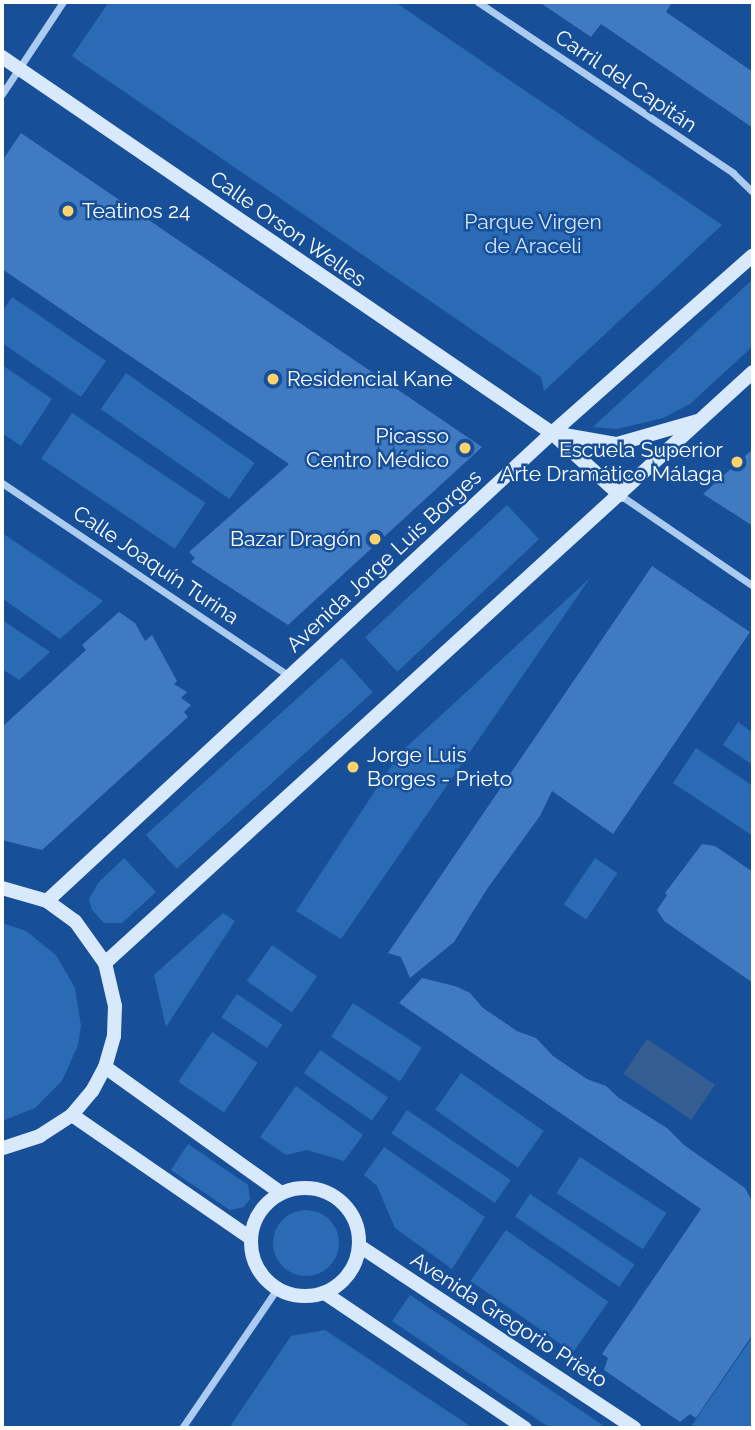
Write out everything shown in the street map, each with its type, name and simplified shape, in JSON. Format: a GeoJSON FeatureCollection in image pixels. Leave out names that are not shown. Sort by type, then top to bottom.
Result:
{"type":"FeatureCollection","features":[{"type":"Feature","properties":{"kind":"street"},"geometry":{"type":"LineString","coordinates":[[2,94],[62,2]]}},
{"type":"Feature","properties":{"kind":"street","name":"Carril del Capitán"},"geometry":{"type":"LineString","coordinates":[[478,2],[733,173],[753,192]]}},
{"type":"Feature","properties":{"kind":"street","name":"Calle Orson Welles"},"geometry":{"type":"LineString","coordinates":[[2,57],[552,433],[620,495]]}},
{"type":"Feature","properties":{"kind":"street","name":"Avenida Jorge Luis Borges"},"geometry":{"type":"LineString","coordinates":[[47,901],[552,433],[753,255]]}},
{"type":"Feature","properties":{"kind":"street"},"geometry":{"type":"LineString","coordinates":[[105,963],[753,372]]}},
{"type":"Feature","properties":{"kind":"street","name":"Calle Orson Welles"},"geometry":{"type":"LineString","coordinates":[[552,433],[617,444],[702,419]]}},
{"type":"Feature","properties":{"kind":"street","name":"Calle Joaquín Turina"},"geometry":{"type":"LineString","coordinates":[[2,483],[291,677]]}},
{"type":"Feature","properties":{"kind":"street"},"geometry":{"type":"LineString","coordinates":[[620,495],[753,586]]}},
{"type":"Feature","properties":{"kind":"street"},"geometry":{"type":"LineString","coordinates":[[2,887],[47,901],[75,921],[105,963],[116,1006],[114,1035],[105,1067],[92,1091],[72,1115],[40,1136],[2,1147]]}},
{"type":"Feature","properties":{"kind":"street"},"geometry":{"type":"LineString","coordinates":[[105,1067],[281,1194]]}},
{"type":"Feature","properties":{"kind":"street"},"geometry":{"type":"LineString","coordinates":[[72,1115],[249,1237]]}},
{"type":"Feature","properties":{"kind":"street"},"geometry":{"type":"LineString","coordinates":[[318,1188],[341,1199],[355,1217],[361,1247],[351,1274],[326,1294],[297,1297],[276,1290],[257,1269],[249,1237],[262,1208],[281,1194],[289,1189],[318,1188]]}},
{"type":"Feature","properties":{"kind":"street","name":"Avenida Gregorio Prieto"},"geometry":{"type":"LineString","coordinates":[[361,1247],[634,1428]]}},
{"type":"Feature","properties":{"kind":"street"},"geometry":{"type":"LineString","coordinates":[[182,1428],[276,1290]]}},
{"type":"Feature","properties":{"kind":"street"},"geometry":{"type":"LineString","coordinates":[[326,1294],[525,1428]]}},
{"type":"Feature","properties":{"kind":"green space","name":"Parque Virgen de Araceli"},"geometry":{"type":"Polygon","coordinates":[[[109,2],[395,2],[722,225],[544,391],[541,377],[72,56],[109,2]]]}},
{"type":"Feature","properties":{"kind":"green space"},"geometry":{"type":"Polygon","coordinates":[[[753,279],[753,346],[690,404],[663,418],[617,429],[593,427],[753,279]]]}},
{"type":"Feature","properties":{"kind":"green space"},"geometry":{"type":"Polygon","coordinates":[[[12,297],[106,361],[81,397],[2,343],[2,312],[12,297]]]}},
{"type":"Feature","properties":{"kind":"green space"},"geometry":{"type":"Polygon","coordinates":[[[2,365],[52,399],[21,446],[2,433],[2,365]]]}},
{"type":"Feature","properties":{"kind":"green space"},"geometry":{"type":"Polygon","coordinates":[[[126,373],[255,463],[229,499],[101,409],[126,373]]]}},
{"type":"Feature","properties":{"kind":"green space"},"geometry":{"type":"Polygon","coordinates":[[[72,413],[205,503],[175,549],[41,459],[72,413]]]}},
{"type":"Feature","properties":{"kind":"green space"},"geometry":{"type":"Polygon","coordinates":[[[507,505],[539,539],[397,672],[365,637],[507,505]]]}},
{"type":"Feature","properties":{"kind":"green space"},"geometry":{"type":"Polygon","coordinates":[[[2,533],[103,601],[60,639],[2,598],[2,533]]]}},
{"type":"Feature","properties":{"kind":"green space"},"geometry":{"type":"Polygon","coordinates":[[[590,578],[341,939],[296,911],[400,753],[590,578]]]}},
{"type":"Feature","properties":{"kind":"green space"},"geometry":{"type":"Polygon","coordinates":[[[2,620],[50,652],[19,680],[2,669],[2,620]]]}},
{"type":"Feature","properties":{"kind":"green space"},"geometry":{"type":"Polygon","coordinates":[[[342,658],[373,692],[177,869],[146,835],[342,658]]]}},
{"type":"Feature","properties":{"kind":"green space"},"geometry":{"type":"Polygon","coordinates":[[[738,722],[753,733],[753,765],[723,745],[738,722]]]}},
{"type":"Feature","properties":{"kind":"green space"},"geometry":{"type":"Polygon","coordinates":[[[696,748],[753,786],[753,836],[673,783],[696,748]]]}},
{"type":"Feature","properties":{"kind":"green space"},"geometry":{"type":"Polygon","coordinates":[[[124,858],[156,892],[122,923],[104,923],[92,910],[89,899],[98,883],[124,858]]]}},
{"type":"Feature","properties":{"kind":"green space"},"geometry":{"type":"Polygon","coordinates":[[[595,858],[617,873],[586,920],[564,904],[595,858]]]}},
{"type":"Feature","properties":{"kind":"green space"},"geometry":{"type":"Polygon","coordinates":[[[223,913],[235,921],[166,1027],[154,975],[223,913]]]}},
{"type":"Feature","properties":{"kind":"green space"},"geometry":{"type":"Polygon","coordinates":[[[2,923],[26,931],[56,955],[75,988],[81,1026],[78,1045],[62,1081],[35,1108],[2,1121],[2,923]]]}},
{"type":"Feature","properties":{"kind":"green space"},"geometry":{"type":"Polygon","coordinates":[[[272,945],[317,977],[292,1013],[247,981],[272,945]]]}},
{"type":"Feature","properties":{"kind":"green space"},"geometry":{"type":"Polygon","coordinates":[[[237,994],[283,1025],[267,1048],[221,1017],[237,994]]]}},
{"type":"Feature","properties":{"kind":"green space"},"geometry":{"type":"Polygon","coordinates":[[[353,1003],[422,1048],[400,1081],[331,1037],[353,1003]]]}},
{"type":"Feature","properties":{"kind":"green space"},"geometry":{"type":"Polygon","coordinates":[[[212,1032],[258,1063],[224,1112],[178,1082],[212,1032]]]}},
{"type":"Feature","properties":{"kind":"green space"},"geometry":{"type":"Polygon","coordinates":[[[320,1050],[388,1098],[372,1121],[304,1073],[320,1050]]]}},
{"type":"Feature","properties":{"kind":"green space"},"geometry":{"type":"Polygon","coordinates":[[[461,1073],[544,1131],[518,1168],[435,1110],[461,1073]]]}},
{"type":"Feature","properties":{"kind":"green space"},"geometry":{"type":"Polygon","coordinates":[[[296,1086],[363,1135],[344,1161],[307,1150],[286,1155],[260,1137],[296,1086]]]}},
{"type":"Feature","properties":{"kind":"green space"},"geometry":{"type":"Polygon","coordinates":[[[407,1110],[511,1180],[495,1203],[391,1133],[407,1110]]]}},
{"type":"Feature","properties":{"kind":"green space"},"geometry":{"type":"Polygon","coordinates":[[[188,1144],[248,1185],[250,1199],[244,1207],[230,1210],[171,1170],[188,1144]]]}},
{"type":"Feature","properties":{"kind":"green space"},"geometry":{"type":"Polygon","coordinates":[[[384,1147],[485,1217],[452,1269],[395,1228],[377,1186],[364,1175],[384,1147]]]}},
{"type":"Feature","properties":{"kind":"green space"},"geometry":{"type":"Polygon","coordinates":[[[580,1157],[666,1213],[643,1249],[557,1193],[580,1157]]]}},
{"type":"Feature","properties":{"kind":"green space"},"geometry":{"type":"Polygon","coordinates":[[[530,1194],[634,1264],[619,1287],[515,1216],[530,1194]]]}},
{"type":"Feature","properties":{"kind":"green space"},"geometry":{"type":"Polygon","coordinates":[[[306,1210],[319,1213],[329,1220],[336,1230],[339,1243],[336,1256],[329,1266],[319,1273],[306,1276],[293,1273],[283,1266],[276,1256],[273,1243],[276,1230],[283,1220],[293,1213],[306,1210]]]}},
{"type":"Feature","properties":{"kind":"green space"},"geometry":{"type":"Polygon","coordinates":[[[506,1230],[608,1302],[573,1352],[470,1281],[506,1230]]]}},
{"type":"Feature","properties":{"kind":"green space"},"geometry":{"type":"Polygon","coordinates":[[[410,1295],[607,1428],[550,1428],[392,1321],[410,1295]]]}},
{"type":"Feature","properties":{"kind":"green space"},"geometry":{"type":"Polygon","coordinates":[[[325,1330],[473,1428],[229,1428],[291,1336],[325,1330]]]}},
{"type":"Feature","properties":{"kind":"green space"},"geometry":{"type":"Polygon","coordinates":[[[753,1336],[753,1428],[690,1428],[753,1336]]]}},
{"type":"Feature","properties":{"kind":"shaded area"},"geometry":{"type":"Polygon","coordinates":[[[647,1039],[715,1085],[691,1120],[624,1074],[647,1039]]]}},
{"type":"Feature","properties":{"kind":"building"},"geometry":{"type":"Polygon","coordinates":[[[539,2],[672,2],[666,12],[753,72],[753,128],[601,24],[591,37],[539,2]]]}},
{"type":"Feature","properties":{"kind":"building"},"geometry":{"type":"Polygon","coordinates":[[[21,133],[482,447],[288,625],[191,562],[195,558],[189,552],[289,464],[2,269],[2,161],[21,133]]]}},
{"type":"Feature","properties":{"kind":"building"},"geometry":{"type":"Polygon","coordinates":[[[753,449],[753,526],[703,494],[753,449]]]}},
{"type":"Feature","properties":{"kind":"building"},"geometry":{"type":"Polygon","coordinates":[[[652,566],[750,632],[613,834],[552,791],[540,816],[487,889],[454,942],[410,978],[401,957],[388,953],[652,566]]]}},
{"type":"Feature","properties":{"kind":"building"},"geometry":{"type":"Polygon","coordinates":[[[119,612],[135,623],[145,641],[152,635],[177,681],[174,684],[187,692],[181,698],[191,705],[184,712],[188,717],[42,850],[2,840],[2,727],[86,650],[82,645],[119,612]]]}},
{"type":"Feature","properties":{"kind":"building"},"geometry":{"type":"Polygon","coordinates":[[[702,844],[715,846],[753,872],[753,983],[664,921],[657,910],[667,895],[665,893],[702,844]]]}},
{"type":"Feature","properties":{"kind":"building"},"geometry":{"type":"Polygon","coordinates":[[[422,978],[455,986],[470,993],[483,1008],[517,1031],[536,1038],[553,1056],[587,1079],[606,1086],[619,1098],[667,1128],[684,1145],[745,1188],[753,1203],[753,1334],[696,1418],[690,1414],[680,1422],[652,1403],[604,1370],[608,1358],[602,1354],[701,1209],[399,1003],[422,978]]]}},
{"type":"Feature","properties":{"kind":"place","name":"Teatinos 24"},"geometry":{"type":"Point","coordinates":[68,211]}},
{"type":"Feature","properties":{"kind":"place","name":"Residencial Kane"},"geometry":{"type":"Point","coordinates":[273,379]}},
{"type":"Feature","properties":{"kind":"place","name":"Picasso Centro Médico"},"geometry":{"type":"Point","coordinates":[465,448]}},
{"type":"Feature","properties":{"kind":"place","name":"Escuela Superior Arte Dramático Málaga"},"geometry":{"type":"Point","coordinates":[737,462]}},
{"type":"Feature","properties":{"kind":"place","name":"Bazar Dragón"},"geometry":{"type":"Point","coordinates":[375,539]}},
{"type":"Feature","properties":{"kind":"place","name":"Jorge Luis Borges - Prieto"},"geometry":{"type":"Point","coordinates":[353,767]}}]}
